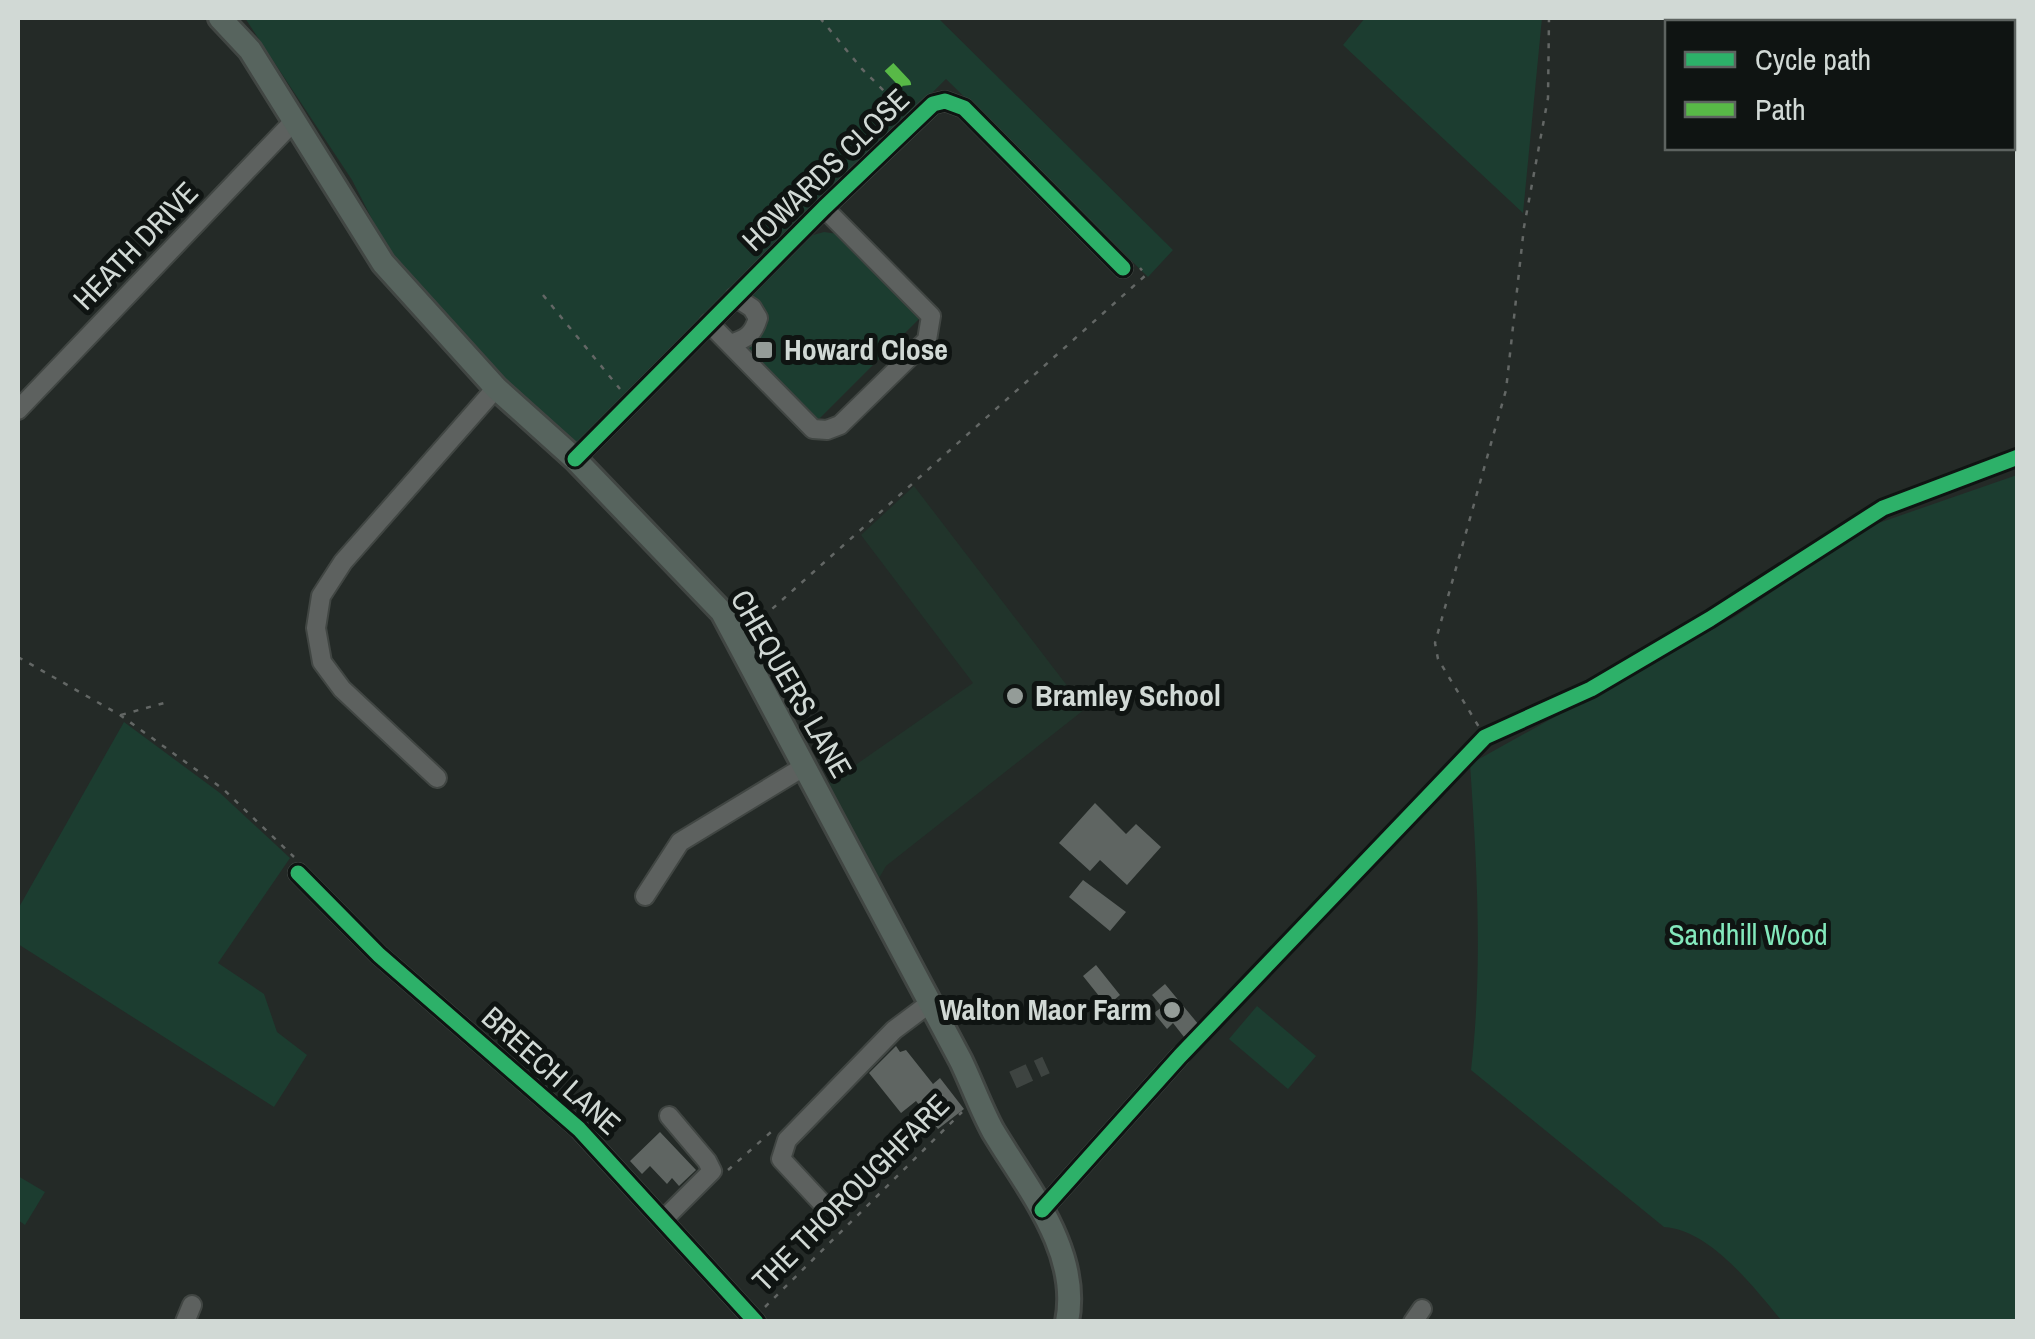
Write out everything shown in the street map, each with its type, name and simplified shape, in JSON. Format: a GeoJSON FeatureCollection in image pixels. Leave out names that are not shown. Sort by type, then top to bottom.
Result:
{"type":"FeatureCollection","features":[{"type":"Feature","properties":{"kind":"main road","name":"CHEQUERS LANE"},"geometry":{"type":"LineString","coordinates":[[220,18],[250,50],[383,264],[496,388],[575,459],[722,612],[930,1004],[990,1126],[1042,1210],[1068,1273],[1071,1302],[1067,1322]]}},
{"type":"Feature","properties":{"kind":"street","name":"HOWARDS CLOSE"},"geometry":{"type":"LineString","coordinates":[[575,459],[824,208],[934,104],[946,101],[964,108],[1123,268]]}},
{"type":"Feature","properties":{"kind":"street","name":"HEATH DRIVE"},"geometry":{"type":"LineString","coordinates":[[18,410],[294,121]]}},
{"type":"Feature","properties":{"kind":"street","name":"HOWARDS CLOSE"},"geometry":{"type":"LineString","coordinates":[[708,323],[813,429],[827,430],[840,425],[927,340],[931,316],[824,208]]}},
{"type":"Feature","properties":{"kind":"street"},"geometry":{"type":"LineString","coordinates":[[730,344],[746,339],[758,318],[752,308],[735,298]]}},
{"type":"Feature","properties":{"kind":"street"},"geometry":{"type":"LineString","coordinates":[[437,778],[342,688],[322,662],[316,628],[321,596],[343,562],[496,388]]}},
{"type":"Feature","properties":{"kind":"street"},"geometry":{"type":"LineString","coordinates":[[645,896],[680,842],[805,766]]}},
{"type":"Feature","properties":{"kind":"street","name":"BREECH LANE"},"geometry":{"type":"LineString","coordinates":[[298,873],[378,955],[579,1129],[755,1320]]}},
{"type":"Feature","properties":{"kind":"street"},"geometry":{"type":"LineString","coordinates":[[821,1202],[781,1159],[787,1140],[894,1030],[930,1004]]}},
{"type":"Feature","properties":{"kind":"street"},"geometry":{"type":"LineString","coordinates":[[1042,1210],[1180,1056]]}},
{"type":"Feature","properties":{"kind":"street"},"geometry":{"type":"LineString","coordinates":[[663,1220],[712,1171],[708,1161],[669,1116]]}},
{"type":"Feature","properties":{"kind":"path"},"geometry":{"type":"LineString","coordinates":[[820,18],[862,69],[914,121]]}},
{"type":"Feature","properties":{"kind":"path"},"geometry":{"type":"LineString","coordinates":[[1485,738],[1438,659],[1435,642],[1506,390],[1524,227],[1548,98],[1549,18]]}},
{"type":"Feature","properties":{"kind":"path"},"geometry":{"type":"LineString","coordinates":[[738,640],[1146,274],[1133,261],[1123,268]]}},
{"type":"Feature","properties":{"kind":"path"},"geometry":{"type":"LineString","coordinates":[[543,295],[630,402]]}},
{"type":"Feature","properties":{"kind":"path"},"geometry":{"type":"LineString","coordinates":[[18,657],[120,716],[223,790],[293,853],[298,873]]}},
{"type":"Feature","properties":{"kind":"path"},"geometry":{"type":"LineString","coordinates":[[120,716],[164,703]]}},
{"type":"Feature","properties":{"kind":"shaded area","name":"Bramley School"},"geometry":{"type":"Polygon","coordinates":[[[914,486],[1085,709],[886,866],[874,887],[821,789],[973,683],[861,535],[914,486]]]}},
{"type":"Feature","properties":{"kind":"green space"},"geometry":{"type":"Polygon","coordinates":[[[245,18],[938,18],[1173,250],[1148,277],[946,79],[578,445],[508,382],[391,256],[352,180],[245,18]]]}},
{"type":"Feature","properties":{"kind":"green space"},"geometry":{"type":"Polygon","coordinates":[[[1365,18],[1542,18],[1523,213],[1343,45],[1365,18]]]}},
{"type":"Feature","properties":{"kind":"green space"},"geometry":{"type":"Polygon","coordinates":[[[838,234],[920,318],[817,421],[743,349],[763,332],[761,311],[749,294],[813,235],[838,234]]]}},
{"type":"Feature","properties":{"kind":"green space","name":"Sandhill Wood"},"geometry":{"type":"Polygon","coordinates":[[[2017,475],[2017,1321],[1782,1321],[1715,1249],[1698,1238],[1664,1227],[1471,1070],[1478,955],[1470,764],[1736,616],[1870,526],[2017,475]]]}},
{"type":"Feature","properties":{"kind":"green space"},"geometry":{"type":"Polygon","coordinates":[[[124,722],[220,793],[290,858],[218,963],[264,994],[277,1032],[307,1055],[274,1107],[18,944],[18,909],[124,722]]]}},
{"type":"Feature","properties":{"kind":"green space"},"geometry":{"type":"Polygon","coordinates":[[[1257,1006],[1316,1056],[1288,1089],[1229,1039],[1257,1006]]]}},
{"type":"Feature","properties":{"kind":"green space"},"geometry":{"type":"Polygon","coordinates":[[[18,1176],[45,1192],[25,1225],[18,1220],[18,1176]]]}},
{"type":"Feature","properties":{"kind":"building"},"geometry":{"type":"Polygon","coordinates":[[[1095,803],[1126,834],[1136,824],[1161,847],[1127,885],[1100,860],[1090,871],[1059,843],[1095,803]]]}},
{"type":"Feature","properties":{"kind":"building"},"geometry":{"type":"Polygon","coordinates":[[[1083,880],[1126,912],[1110,931],[1069,897],[1083,880]]]}},
{"type":"Feature","properties":{"kind":"building"},"geometry":{"type":"Polygon","coordinates":[[[1096,965],[1120,995],[1107,1006],[1083,976],[1096,965]]]}},
{"type":"Feature","properties":{"kind":"building","name":"Walton Maor Farm"},"geometry":{"type":"Polygon","coordinates":[[[1165,984],[1199,1025],[1184,1037],[1173,1023],[1167,1029],[1154,1013],[1162,1007],[1152,995],[1165,984]]]}},
{"type":"Feature","properties":{"kind":"building"},"geometry":{"type":"Polygon","coordinates":[[[896,1046],[900,1052],[906,1050],[933,1084],[940,1078],[964,1109],[938,1129],[916,1101],[901,1113],[869,1073],[896,1046]]]}},
{"type":"Feature","properties":{"kind":"building"},"geometry":{"type":"Polygon","coordinates":[[[660,1132],[696,1170],[679,1186],[672,1178],[667,1184],[650,1166],[642,1174],[630,1161],[660,1132]]]}},
{"type":"Feature","properties":{"kind":"tunnel"},"geometry":{"type":"LineString","coordinates":[[1013,1080],[1046,1065]]}},
{"type":"Feature","properties":{"kind":"marked path"},"geometry":{"type":"LineString","coordinates":[[889,67],[905,84],[906,95],[897,105]]}},
{"type":"Feature","properties":{"kind":"cycle path"},"geometry":{"type":"LineString","coordinates":[[575,459],[933,104],[945,101],[964,108],[1123,268]]}},
{"type":"Feature","properties":{"kind":"cycle path"},"geometry":{"type":"LineString","coordinates":[[1042,1210],[1180,1056],[1485,737],[1591,689],[1710,619],[1883,508],[2018,457]]}},
{"type":"Feature","properties":{"kind":"cycle path"},"geometry":{"type":"LineString","coordinates":[[298,873],[379,955],[579,1129],[756,1322]]}},
{"type":"Feature","properties":{"kind":"place","name":"Howard Close"},"geometry":{"type":"Point","coordinates":[764,350]}},
{"type":"Feature","properties":{"kind":"place","name":"Bramley School"},"geometry":{"type":"Point","coordinates":[1015,696]}},
{"type":"Feature","properties":{"kind":"place","name":"Walton Maor Farm"},"geometry":{"type":"Point","coordinates":[1172,1010]}}]}
